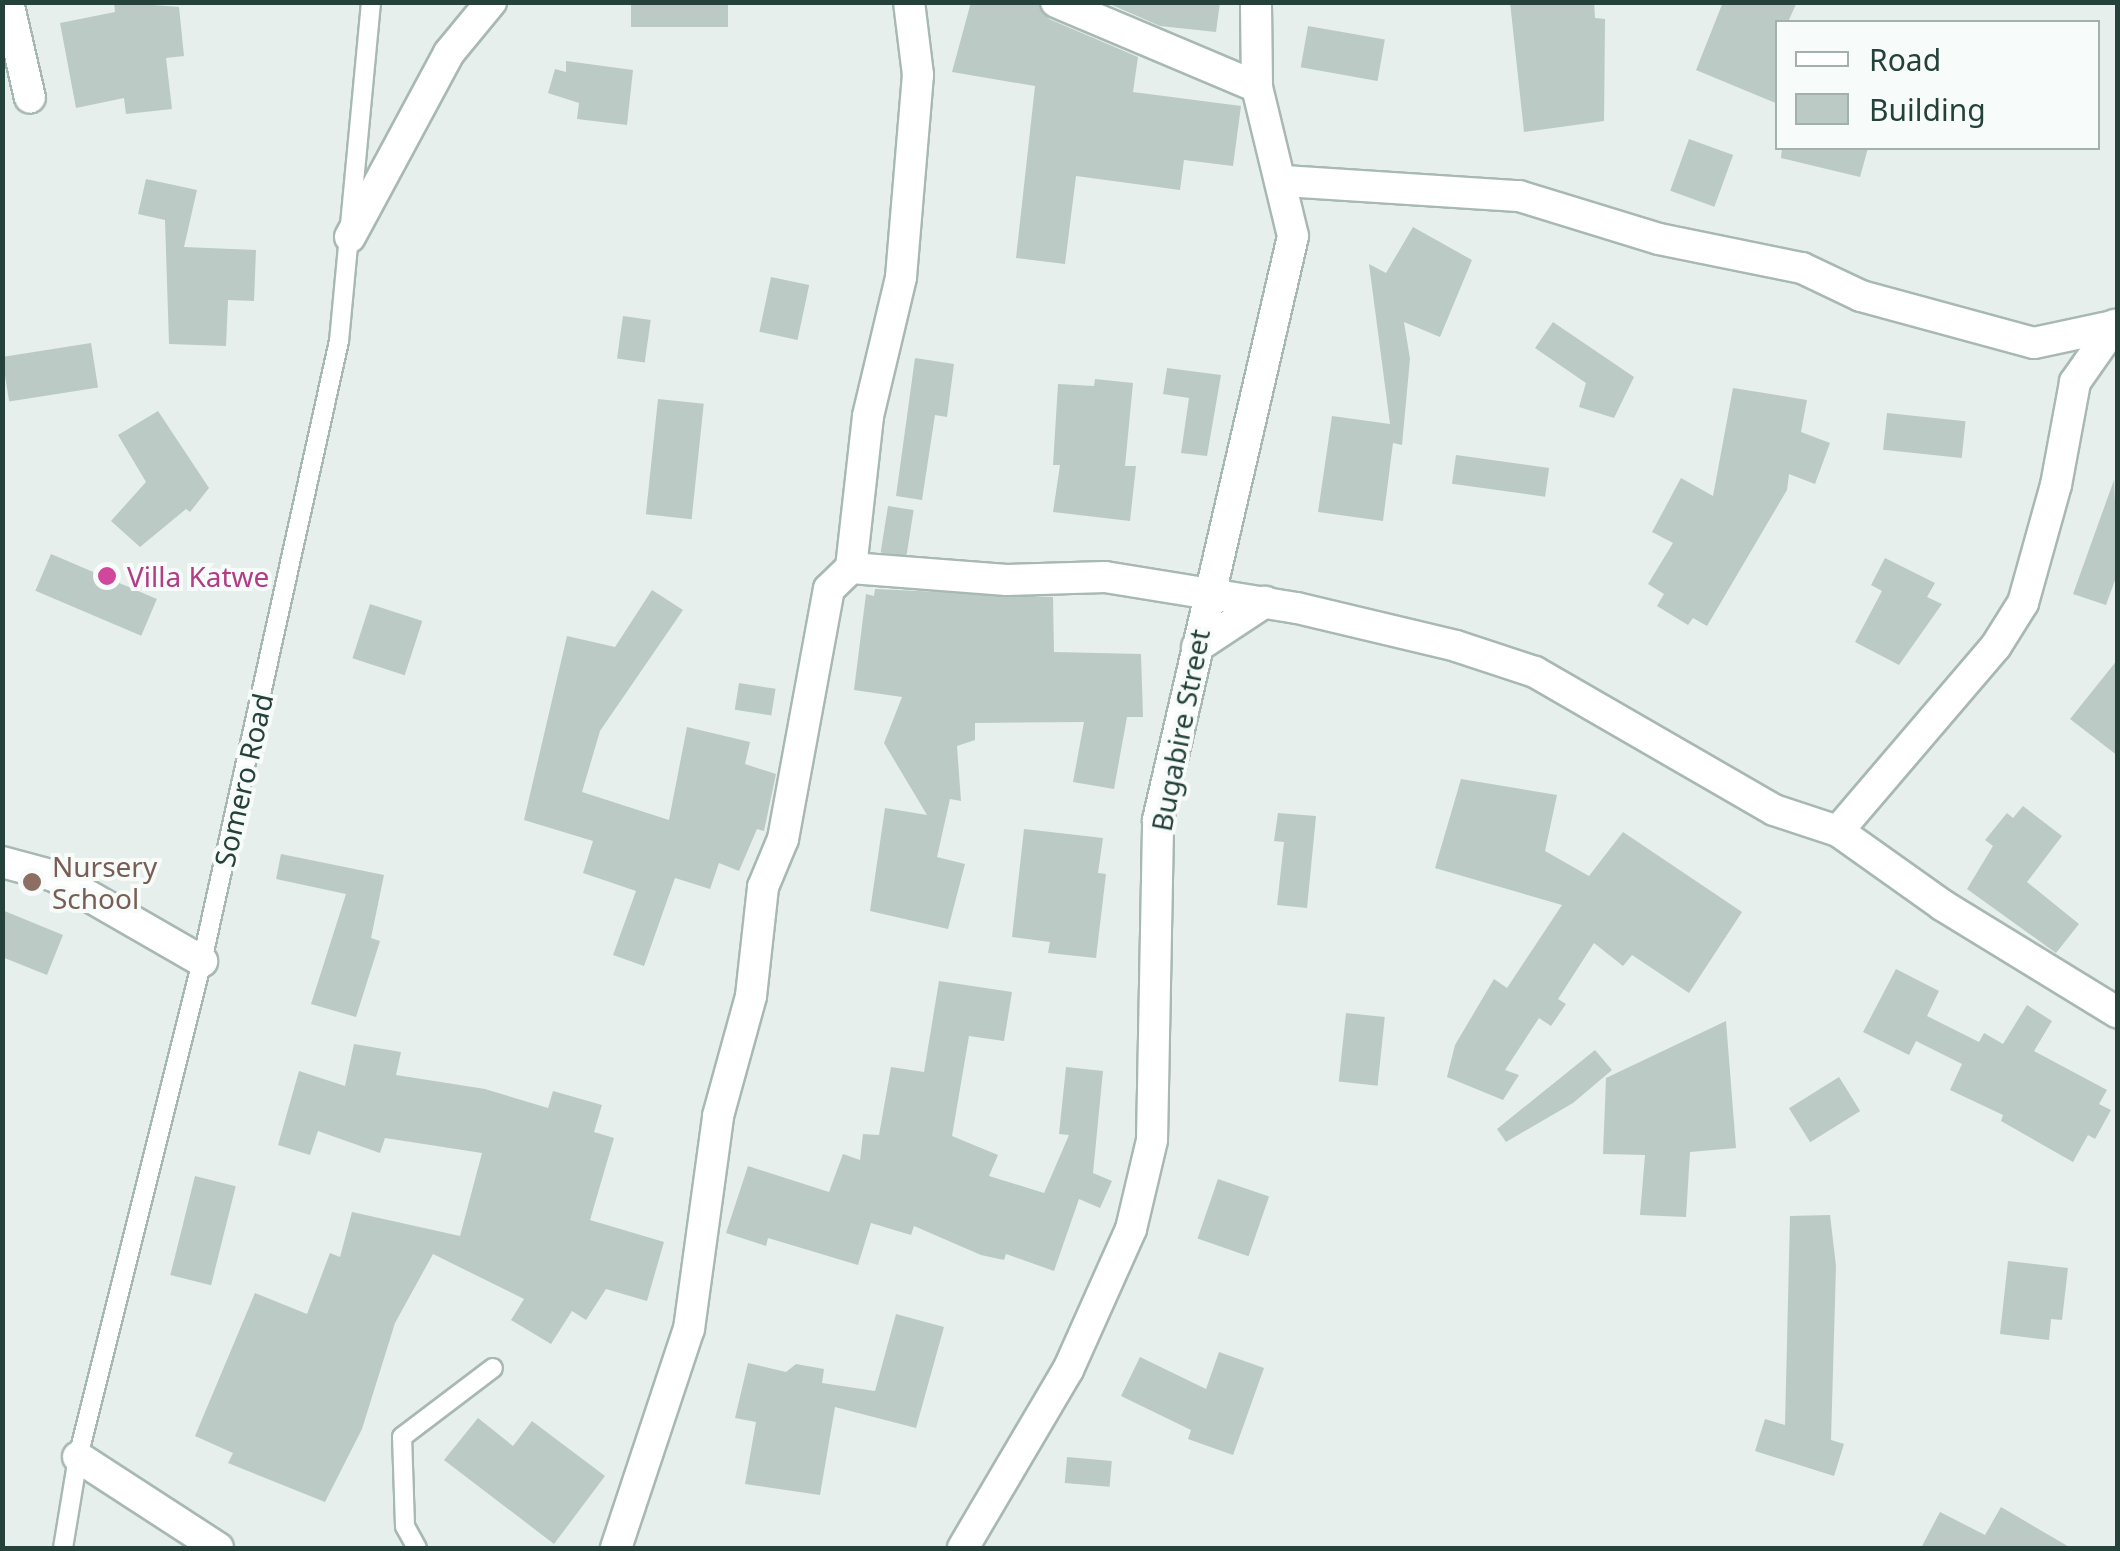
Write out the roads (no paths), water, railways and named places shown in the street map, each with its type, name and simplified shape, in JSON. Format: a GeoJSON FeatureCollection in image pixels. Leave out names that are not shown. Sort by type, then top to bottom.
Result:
{"type":"FeatureCollection","features":[{"type":"Feature","properties":{"kind":"street"},"geometry":{"type":"LineString","coordinates":[[8,2],[30,98]]}},
{"type":"Feature","properties":{"kind":"street"},"geometry":{"type":"LineString","coordinates":[[350,237],[449,52],[491,2]]}},
{"type":"Feature","properties":{"kind":"street"},"geometry":{"type":"LineString","coordinates":[[616,1548],[689,1328],[718,1116],[751,996],[763,887],[783,839],[829,589],[851,568],[868,416],[901,278],[918,75],[910,2]]}},
{"type":"Feature","properties":{"kind":"street"},"geometry":{"type":"LineString","coordinates":[[1056,2],[1257,87]]}},
{"type":"Feature","properties":{"kind":"street","name":"Bugabire Street"},"geometry":{"type":"LineString","coordinates":[[963,1548],[1068,1370],[1131,1228],[1152,1140],[1158,820],[1207,592],[1292,236],[1284,181],[1264,128],[1257,87],[1256,2]]}},
{"type":"Feature","properties":{"kind":"street"},"geometry":{"type":"LineString","coordinates":[[1284,181],[1519,196],[1660,239],[1802,268],[1862,296],[2034,343],[2116,325]]}},
{"type":"Feature","properties":{"kind":"street"},"geometry":{"type":"LineString","coordinates":[[1838,831],[1996,646],[2023,603],[2075,382],[2116,325]]}},
{"type":"Feature","properties":{"kind":"street"},"geometry":{"type":"LineString","coordinates":[[2034,343],[2075,382]]}},
{"type":"Feature","properties":{"kind":"street"},"geometry":{"type":"LineString","coordinates":[[851,568],[1007,580],[1105,577],[1207,592],[1456,646],[1535,672],[1774,810],[1838,831],[1942,905],[2118,1013]]}},
{"type":"Feature","properties":{"kind":"street"},"geometry":{"type":"LineString","coordinates":[[1197,647],[1264,602]]}},
{"type":"Feature","properties":{"kind":"street"},"geometry":{"type":"LineString","coordinates":[[2,862],[54,876],[202,961]]}},
{"type":"Feature","properties":{"kind":"street"},"geometry":{"type":"LineString","coordinates":[[78,1457],[218,1548]]}},
{"type":"Feature","properties":{"kind":"lane","name":"Somero Road"},"geometry":{"type":"LineString","coordinates":[[64,1548],[78,1457],[202,961],[339,340],[370,2]]}},
{"type":"Feature","properties":{"kind":"lane"},"geometry":{"type":"LineString","coordinates":[[417,1548],[404,1526],[402,1437],[493,1368]]}},
{"type":"Feature","properties":{"kind":"place","name":"Villa Katwe"},"geometry":{"type":"Point","coordinates":[107,576]}},
{"type":"Feature","properties":{"kind":"place","name":"Nursery School"},"geometry":{"type":"Point","coordinates":[32,882]}}]}
